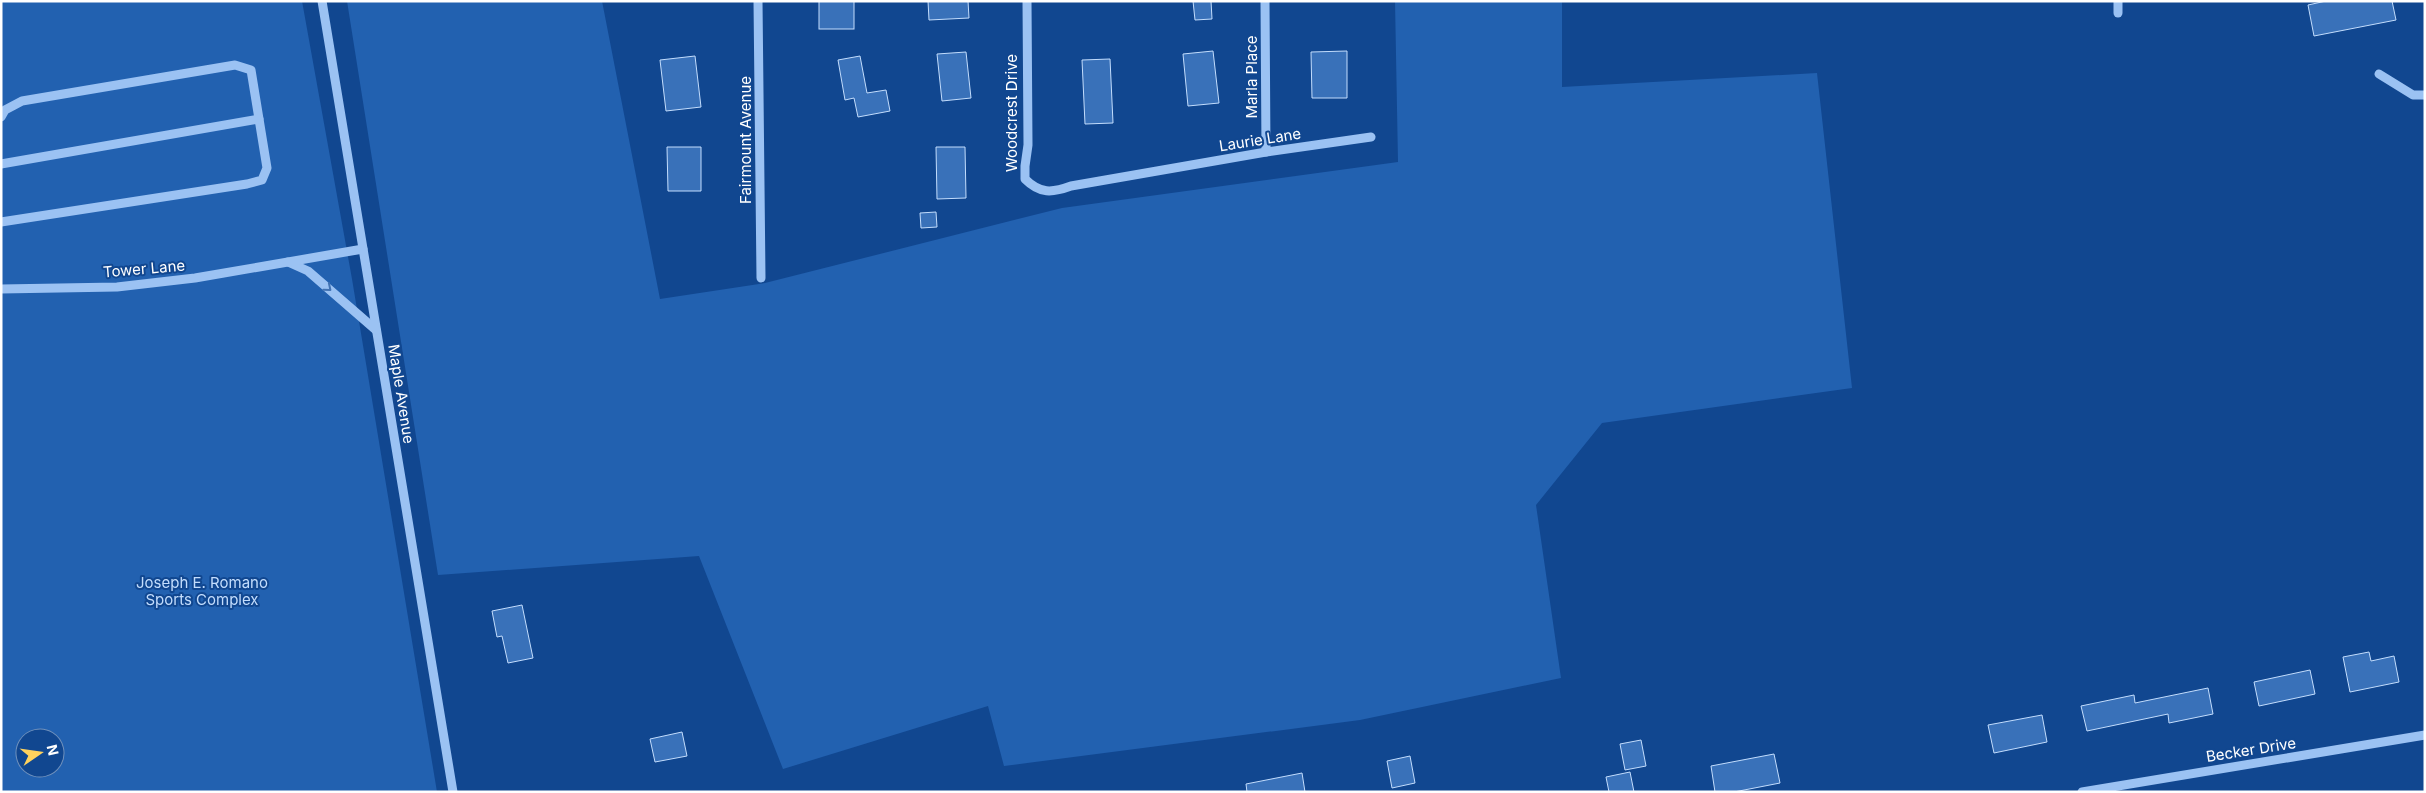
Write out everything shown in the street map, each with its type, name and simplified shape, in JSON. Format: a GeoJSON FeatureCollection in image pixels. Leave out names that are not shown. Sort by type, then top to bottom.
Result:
{"type":"FeatureCollection","features":[{"type":"Feature","properties":{"kind":"street","name":"Maple Avenue"},"geometry":{"type":"LineString","coordinates":[[322,1],[453,792]]}},
{"type":"Feature","properties":{"kind":"street","name":"Fairmount Avenue"},"geometry":{"type":"LineString","coordinates":[[758,1],[761,278]]}},
{"type":"Feature","properties":{"kind":"street","name":"Woodcrest Drive"},"geometry":{"type":"LineString","coordinates":[[1027,1],[1028,145],[1024,166],[1025,179],[1042,191],[1058,191],[1155,172]]}},
{"type":"Feature","properties":{"kind":"street","name":"Marla Place"},"geometry":{"type":"LineString","coordinates":[[1265,1],[1266,152]]}},
{"type":"Feature","properties":{"kind":"street"},"geometry":{"type":"LineString","coordinates":[[2118,1],[2118,13]]}},
{"type":"Feature","properties":{"kind":"street"},"geometry":{"type":"LineString","coordinates":[[1,117],[5,110],[22,101],[235,65],[251,70],[267,168],[262,180],[247,184],[1,222]]}},
{"type":"Feature","properties":{"kind":"street"},"geometry":{"type":"LineString","coordinates":[[2379,74],[2413,95],[2425,95]]}},
{"type":"Feature","properties":{"kind":"street"},"geometry":{"type":"LineString","coordinates":[[1,164],[260,119]]}},
{"type":"Feature","properties":{"kind":"street","name":"Laurie Lane"},"geometry":{"type":"LineString","coordinates":[[1155,172],[1371,136]]}},
{"type":"Feature","properties":{"kind":"street","name":"Tower Lane"},"geometry":{"type":"LineString","coordinates":[[1,289],[117,287],[195,278],[363,249]]}},
{"type":"Feature","properties":{"kind":"street"},"geometry":{"type":"LineString","coordinates":[[288,262],[308,271],[376,330]]}},
{"type":"Feature","properties":{"kind":"street","name":"Becker Drive"},"geometry":{"type":"LineString","coordinates":[[2082,792],[2425,734]]}},
{"type":"Feature","properties":{"kind":"green space","name":"Joseph E. Romano Sports Complex"},"geometry":{"type":"Polygon","coordinates":[[[1,1],[302,1],[352,279],[437,792],[1,792],[1,1]]]}},
{"type":"Feature","properties":{"kind":"green space"},"geometry":{"type":"Polygon","coordinates":[[[347,1],[602,1],[660,299],[765,283],[1062,208],[1398,162],[1395,1],[1562,1],[1562,87],[1817,73],[1852,388],[1602,423],[1536,505],[1561,678],[1360,720],[1004,766],[988,706],[783,769],[699,556],[438,575],[347,1]]]}},
{"type":"Feature","properties":{"kind":"building"},"geometry":{"type":"Polygon","coordinates":[[[819,1],[854,1],[854,29],[819,29],[819,1]]]}},
{"type":"Feature","properties":{"kind":"building"},"geometry":{"type":"Polygon","coordinates":[[[928,1],[968,1],[969,18],[929,20],[928,1]]]}},
{"type":"Feature","properties":{"kind":"building"},"geometry":{"type":"Polygon","coordinates":[[[1193,1],[1211,1],[1212,19],[1195,20],[1193,1]]]}},
{"type":"Feature","properties":{"kind":"building"},"geometry":{"type":"Polygon","coordinates":[[[2326,1],[2392,1],[2396,20],[2314,36],[2308,5],[2326,1]]]}},
{"type":"Feature","properties":{"kind":"building"},"geometry":{"type":"Polygon","coordinates":[[[1213,51],[1219,103],[1188,106],[1183,54],[1213,51]]]}},
{"type":"Feature","properties":{"kind":"building"},"geometry":{"type":"Polygon","coordinates":[[[1347,51],[1347,98],[1312,98],[1311,52],[1347,51]]]}},
{"type":"Feature","properties":{"kind":"building"},"geometry":{"type":"Polygon","coordinates":[[[966,52],[971,98],[942,101],[937,54],[966,52]]]}},
{"type":"Feature","properties":{"kind":"building"},"geometry":{"type":"Polygon","coordinates":[[[695,56],[701,107],[666,111],[660,60],[695,56]]]}},
{"type":"Feature","properties":{"kind":"building"},"geometry":{"type":"Polygon","coordinates":[[[860,56],[867,93],[886,90],[890,111],[858,117],[854,98],[845,100],[838,60],[860,56]]]}},
{"type":"Feature","properties":{"kind":"building"},"geometry":{"type":"Polygon","coordinates":[[[1110,59],[1113,123],[1085,124],[1082,60],[1110,59]]]}},
{"type":"Feature","properties":{"kind":"building"},"geometry":{"type":"Polygon","coordinates":[[[667,147],[701,147],[701,191],[668,191],[667,147]]]}},
{"type":"Feature","properties":{"kind":"building"},"geometry":{"type":"Polygon","coordinates":[[[936,147],[965,147],[966,198],[937,199],[936,147]]]}},
{"type":"Feature","properties":{"kind":"building"},"geometry":{"type":"Polygon","coordinates":[[[936,212],[937,227],[921,228],[920,213],[936,212]]]}},
{"type":"Feature","properties":{"kind":"building"},"geometry":{"type":"Polygon","coordinates":[[[522,605],[533,658],[508,663],[502,636],[497,637],[492,611],[522,605]]]}},
{"type":"Feature","properties":{"kind":"building"},"geometry":{"type":"Polygon","coordinates":[[[2369,652],[2371,661],[2394,656],[2399,682],[2350,692],[2343,657],[2369,652]]]}},
{"type":"Feature","properties":{"kind":"building"},"geometry":{"type":"Polygon","coordinates":[[[2310,670],[2315,694],[2259,706],[2254,682],[2310,670]]]}},
{"type":"Feature","properties":{"kind":"building"},"geometry":{"type":"Polygon","coordinates":[[[2208,688],[2213,714],[2169,723],[2168,714],[2087,731],[2081,706],[2134,695],[2135,703],[2208,688]]]}},
{"type":"Feature","properties":{"kind":"building"},"geometry":{"type":"Polygon","coordinates":[[[2042,715],[2047,742],[1994,753],[1988,725],[2042,715]]]}},
{"type":"Feature","properties":{"kind":"building"},"geometry":{"type":"Polygon","coordinates":[[[682,732],[687,756],[655,762],[650,739],[682,732]]]}},
{"type":"Feature","properties":{"kind":"building"},"geometry":{"type":"Polygon","coordinates":[[[1641,740],[1646,766],[1625,770],[1620,744],[1641,740]]]}},
{"type":"Feature","properties":{"kind":"building"},"geometry":{"type":"Polygon","coordinates":[[[1774,754],[1780,783],[1734,792],[1715,792],[1711,766],[1774,754]]]}},
{"type":"Feature","properties":{"kind":"building"},"geometry":{"type":"Polygon","coordinates":[[[1410,756],[1415,783],[1392,788],[1387,761],[1410,756]]]}},
{"type":"Feature","properties":{"kind":"building"},"geometry":{"type":"Polygon","coordinates":[[[1630,772],[1634,792],[1609,792],[1606,777],[1630,772]]]}},
{"type":"Feature","properties":{"kind":"building"},"geometry":{"type":"Polygon","coordinates":[[[1302,773],[1305,792],[1247,792],[1246,784],[1302,773]]]}}]}
